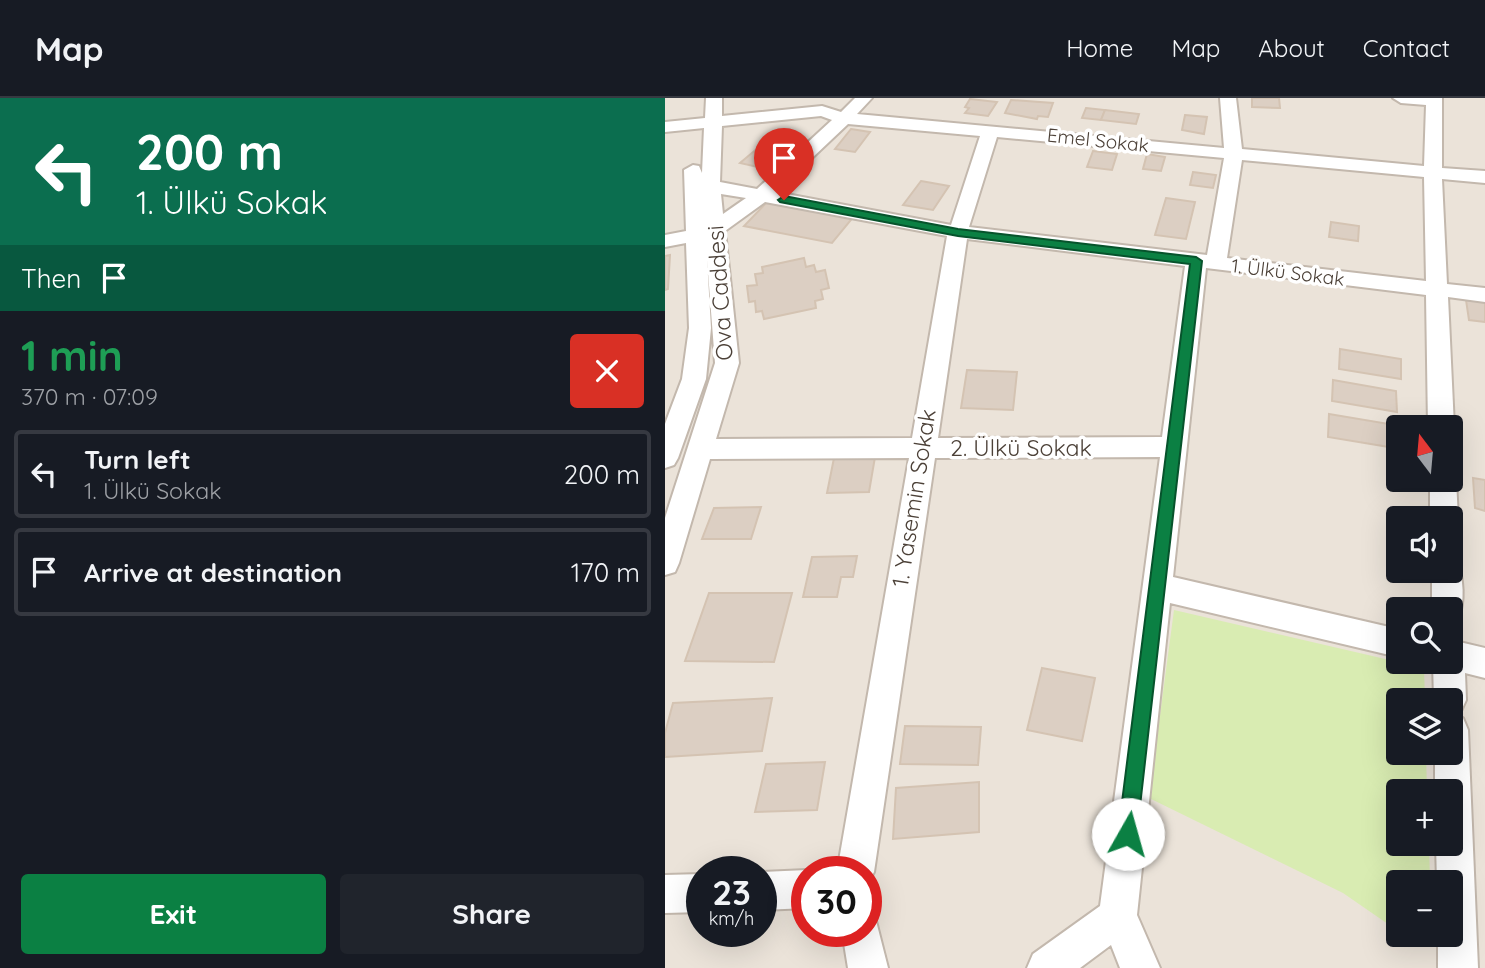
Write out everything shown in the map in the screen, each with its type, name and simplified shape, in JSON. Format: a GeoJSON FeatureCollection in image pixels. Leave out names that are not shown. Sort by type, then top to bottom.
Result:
{"type":"FeatureCollection","features":[{"type":"Feature","properties":{"kind":"street","name":"Ova Caddesi"},"geometry":{"type":"LineString","coordinates":[[665,562],[727,363],[716,227],[698,98]]}},
{"type":"Feature","properties":{"kind":"street","name":"Ova Caddesi"},"geometry":{"type":"LineString","coordinates":[[665,458],[694,379],[700,328],[695,236],[701,122],[715,98]]}},
{"type":"Feature","properties":{"kind":"street"},"geometry":{"type":"LineString","coordinates":[[665,241],[695,236],[716,227],[759,195],[864,98]]}},
{"type":"Feature","properties":{"kind":"street"},"geometry":{"type":"LineString","coordinates":[[1140,968],[1118,916],[1174,447],[1206,262],[1234,154],[1228,98]]}},
{"type":"Feature","properties":{"kind":"street"},"geometry":{"type":"LineString","coordinates":[[1401,98],[1434,99],[1433,172],[1441,415]]}},
{"type":"Feature","properties":{"kind":"street","name":"Emel Sokak"},"geometry":{"type":"LineString","coordinates":[[665,127],[825,104],[843,118],[1485,177]]}},
{"type":"Feature","properties":{"kind":"street","name":"1. Yasemin Sokak"},"geometry":{"type":"LineString","coordinates":[[858,856],[958,232],[991,130]]}},
{"type":"Feature","properties":{"kind":"street","name":"1. Ülkü Sokak"},"geometry":{"type":"LineString","coordinates":[[711,186],[958,232],[1485,295]]}},
{"type":"Feature","properties":{"kind":"street","name":"2. Ülkü Sokak"},"geometry":{"type":"LineString","coordinates":[[700,449],[1174,447]]}},
{"type":"Feature","properties":{"kind":"street"},"geometry":{"type":"LineString","coordinates":[[1159,587],[1386,640]]}},
{"type":"Feature","properties":{"kind":"street"},"geometry":{"type":"LineString","coordinates":[[1463,658],[1485,663]]}},
{"type":"Feature","properties":{"kind":"street"},"geometry":{"type":"LineString","coordinates":[[1452,765],[1458,968]]}},
{"type":"Feature","properties":{"kind":"street"},"geometry":{"type":"LineString","coordinates":[[665,894],[686,893]]}},
{"type":"Feature","properties":{"kind":"street"},"geometry":{"type":"LineString","coordinates":[[1047,968],[1118,916]]}},
{"type":"Feature","properties":{"kind":"street"},"geometry":{"type":"LineString","coordinates":[[864,947],[868,968]]}},
{"type":"Feature","properties":{"kind":"shaded area"},"geometry":{"type":"Polygon","coordinates":[[[665,98],[1485,98],[1485,968],[665,968],[665,98]]]}},
{"type":"Feature","properties":{"kind":"green space"},"geometry":{"type":"Polygon","coordinates":[[[1174,610],[1386,659],[1386,674],[1424,674],[1425,688],[1386,688],[1386,765],[1426,765],[1427,779],[1386,779],[1386,856],[1429,856],[1430,870],[1386,870],[1386,923],[1343,893],[1149,798],[1174,610]]]}},
{"type":"Feature","properties":{"kind":"building"},"geometry":{"type":"Polygon","coordinates":[[[1252,98],[1279,98],[1280,108],[1252,107],[1252,98]]]}},
{"type":"Feature","properties":{"kind":"building"},"geometry":{"type":"Polygon","coordinates":[[[970,99],[997,102],[988,116],[965,113],[970,99]]]}},
{"type":"Feature","properties":{"kind":"building"},"geometry":{"type":"Polygon","coordinates":[[[1011,100],[1053,103],[1048,117],[1038,116],[1037,119],[1005,113],[1011,100]]]}},
{"type":"Feature","properties":{"kind":"building"},"geometry":{"type":"Polygon","coordinates":[[[1086,108],[1105,110],[1101,120],[1082,118],[1086,108]]]}},
{"type":"Feature","properties":{"kind":"building"},"geometry":{"type":"Polygon","coordinates":[[[1105,110],[1139,114],[1136,124],[1101,120],[1105,110]]]}},
{"type":"Feature","properties":{"kind":"building"},"geometry":{"type":"Polygon","coordinates":[[[1185,115],[1207,117],[1204,134],[1182,130],[1185,115]]]}},
{"type":"Feature","properties":{"kind":"building"},"geometry":{"type":"Polygon","coordinates":[[[851,129],[870,132],[855,152],[835,149],[851,129]]]}},
{"type":"Feature","properties":{"kind":"building"},"geometry":{"type":"Polygon","coordinates":[[[759,147],[780,151],[762,168],[740,163],[759,147]]]}},
{"type":"Feature","properties":{"kind":"building"},"geometry":{"type":"Polygon","coordinates":[[[1093,151],[1117,154],[1112,170],[1087,167],[1093,151]]]}},
{"type":"Feature","properties":{"kind":"building"},"geometry":{"type":"Polygon","coordinates":[[[1147,154],[1165,157],[1161,171],[1143,169],[1147,154]]]}},
{"type":"Feature","properties":{"kind":"building"},"geometry":{"type":"Polygon","coordinates":[[[1193,172],[1216,175],[1213,188],[1190,185],[1193,172]]]}},
{"type":"Feature","properties":{"kind":"building"},"geometry":{"type":"Polygon","coordinates":[[[921,181],[949,186],[933,210],[903,205],[921,181]]]}},
{"type":"Feature","properties":{"kind":"building"},"geometry":{"type":"Polygon","coordinates":[[[1166,198],[1195,202],[1186,239],[1155,235],[1166,198]]]}},
{"type":"Feature","properties":{"kind":"building"},"geometry":{"type":"Polygon","coordinates":[[[769,200],[855,215],[832,243],[744,226],[769,200]]]}},
{"type":"Feature","properties":{"kind":"building"},"geometry":{"type":"Polygon","coordinates":[[[1331,222],[1359,226],[1358,241],[1329,237],[1331,222]]]}},
{"type":"Feature","properties":{"kind":"building"},"geometry":{"type":"Polygon","coordinates":[[[670,255],[668,289],[665,290],[665,256],[670,255]]]}},
{"type":"Feature","properties":{"kind":"building"},"geometry":{"type":"Polygon","coordinates":[[[804,258],[806,267],[814,265],[816,272],[825,270],[829,288],[821,290],[823,299],[815,301],[816,308],[764,319],[762,311],[756,312],[755,301],[749,302],[747,286],[757,285],[755,274],[763,273],[762,267],[804,258]]]}},
{"type":"Feature","properties":{"kind":"building"},"geometry":{"type":"Polygon","coordinates":[[[1466,300],[1485,302],[1485,322],[1469,320],[1466,300]]]}},
{"type":"Feature","properties":{"kind":"building"},"geometry":{"type":"Polygon","coordinates":[[[1340,349],[1401,359],[1401,379],[1339,369],[1340,349]]]}},
{"type":"Feature","properties":{"kind":"building"},"geometry":{"type":"Polygon","coordinates":[[[967,370],[1017,372],[1013,410],[961,408],[967,370]]]}},
{"type":"Feature","properties":{"kind":"building"},"geometry":{"type":"Polygon","coordinates":[[[1333,380],[1396,391],[1397,412],[1332,401],[1333,380]]]}},
{"type":"Feature","properties":{"kind":"building"},"geometry":{"type":"Polygon","coordinates":[[[1329,414],[1386,424],[1386,447],[1328,437],[1329,414]]]}},
{"type":"Feature","properties":{"kind":"building"},"geometry":{"type":"Polygon","coordinates":[[[875,457],[869,492],[827,493],[834,458],[875,457]]]}},
{"type":"Feature","properties":{"kind":"building"},"geometry":{"type":"Polygon","coordinates":[[[1473,478],[1485,480],[1485,511],[1475,508],[1473,478]]]}},
{"type":"Feature","properties":{"kind":"building"},"geometry":{"type":"Polygon","coordinates":[[[761,507],[751,539],[702,539],[714,508],[761,507]]]}},
{"type":"Feature","properties":{"kind":"building"},"geometry":{"type":"Polygon","coordinates":[[[857,556],[853,577],[841,577],[837,597],[803,597],[812,557],[857,556]]]}},
{"type":"Feature","properties":{"kind":"building"},"geometry":{"type":"Polygon","coordinates":[[[709,593],[792,593],[774,662],[685,661],[709,593]]]}},
{"type":"Feature","properties":{"kind":"building"},"geometry":{"type":"Polygon","coordinates":[[[1042,668],[1095,678],[1082,741],[1027,730],[1042,668]]]}},
{"type":"Feature","properties":{"kind":"building"},"geometry":{"type":"Polygon","coordinates":[[[772,698],[762,751],[665,757],[665,733],[673,703],[772,698]]]}},
{"type":"Feature","properties":{"kind":"building"},"geometry":{"type":"Polygon","coordinates":[[[905,726],[981,727],[978,765],[900,764],[905,726]]]}},
{"type":"Feature","properties":{"kind":"building"},"geometry":{"type":"Polygon","coordinates":[[[825,762],[817,810],[755,812],[766,764],[825,762]]]}},
{"type":"Feature","properties":{"kind":"building"},"geometry":{"type":"Polygon","coordinates":[[[979,782],[979,832],[893,839],[896,788],[979,782]]]}},
{"type":"Feature","properties":{"kind":"route"},"geometry":{"type":"LineString","coordinates":[[784,200],[958,232],[1196,261],[1128,834]]}}]}
